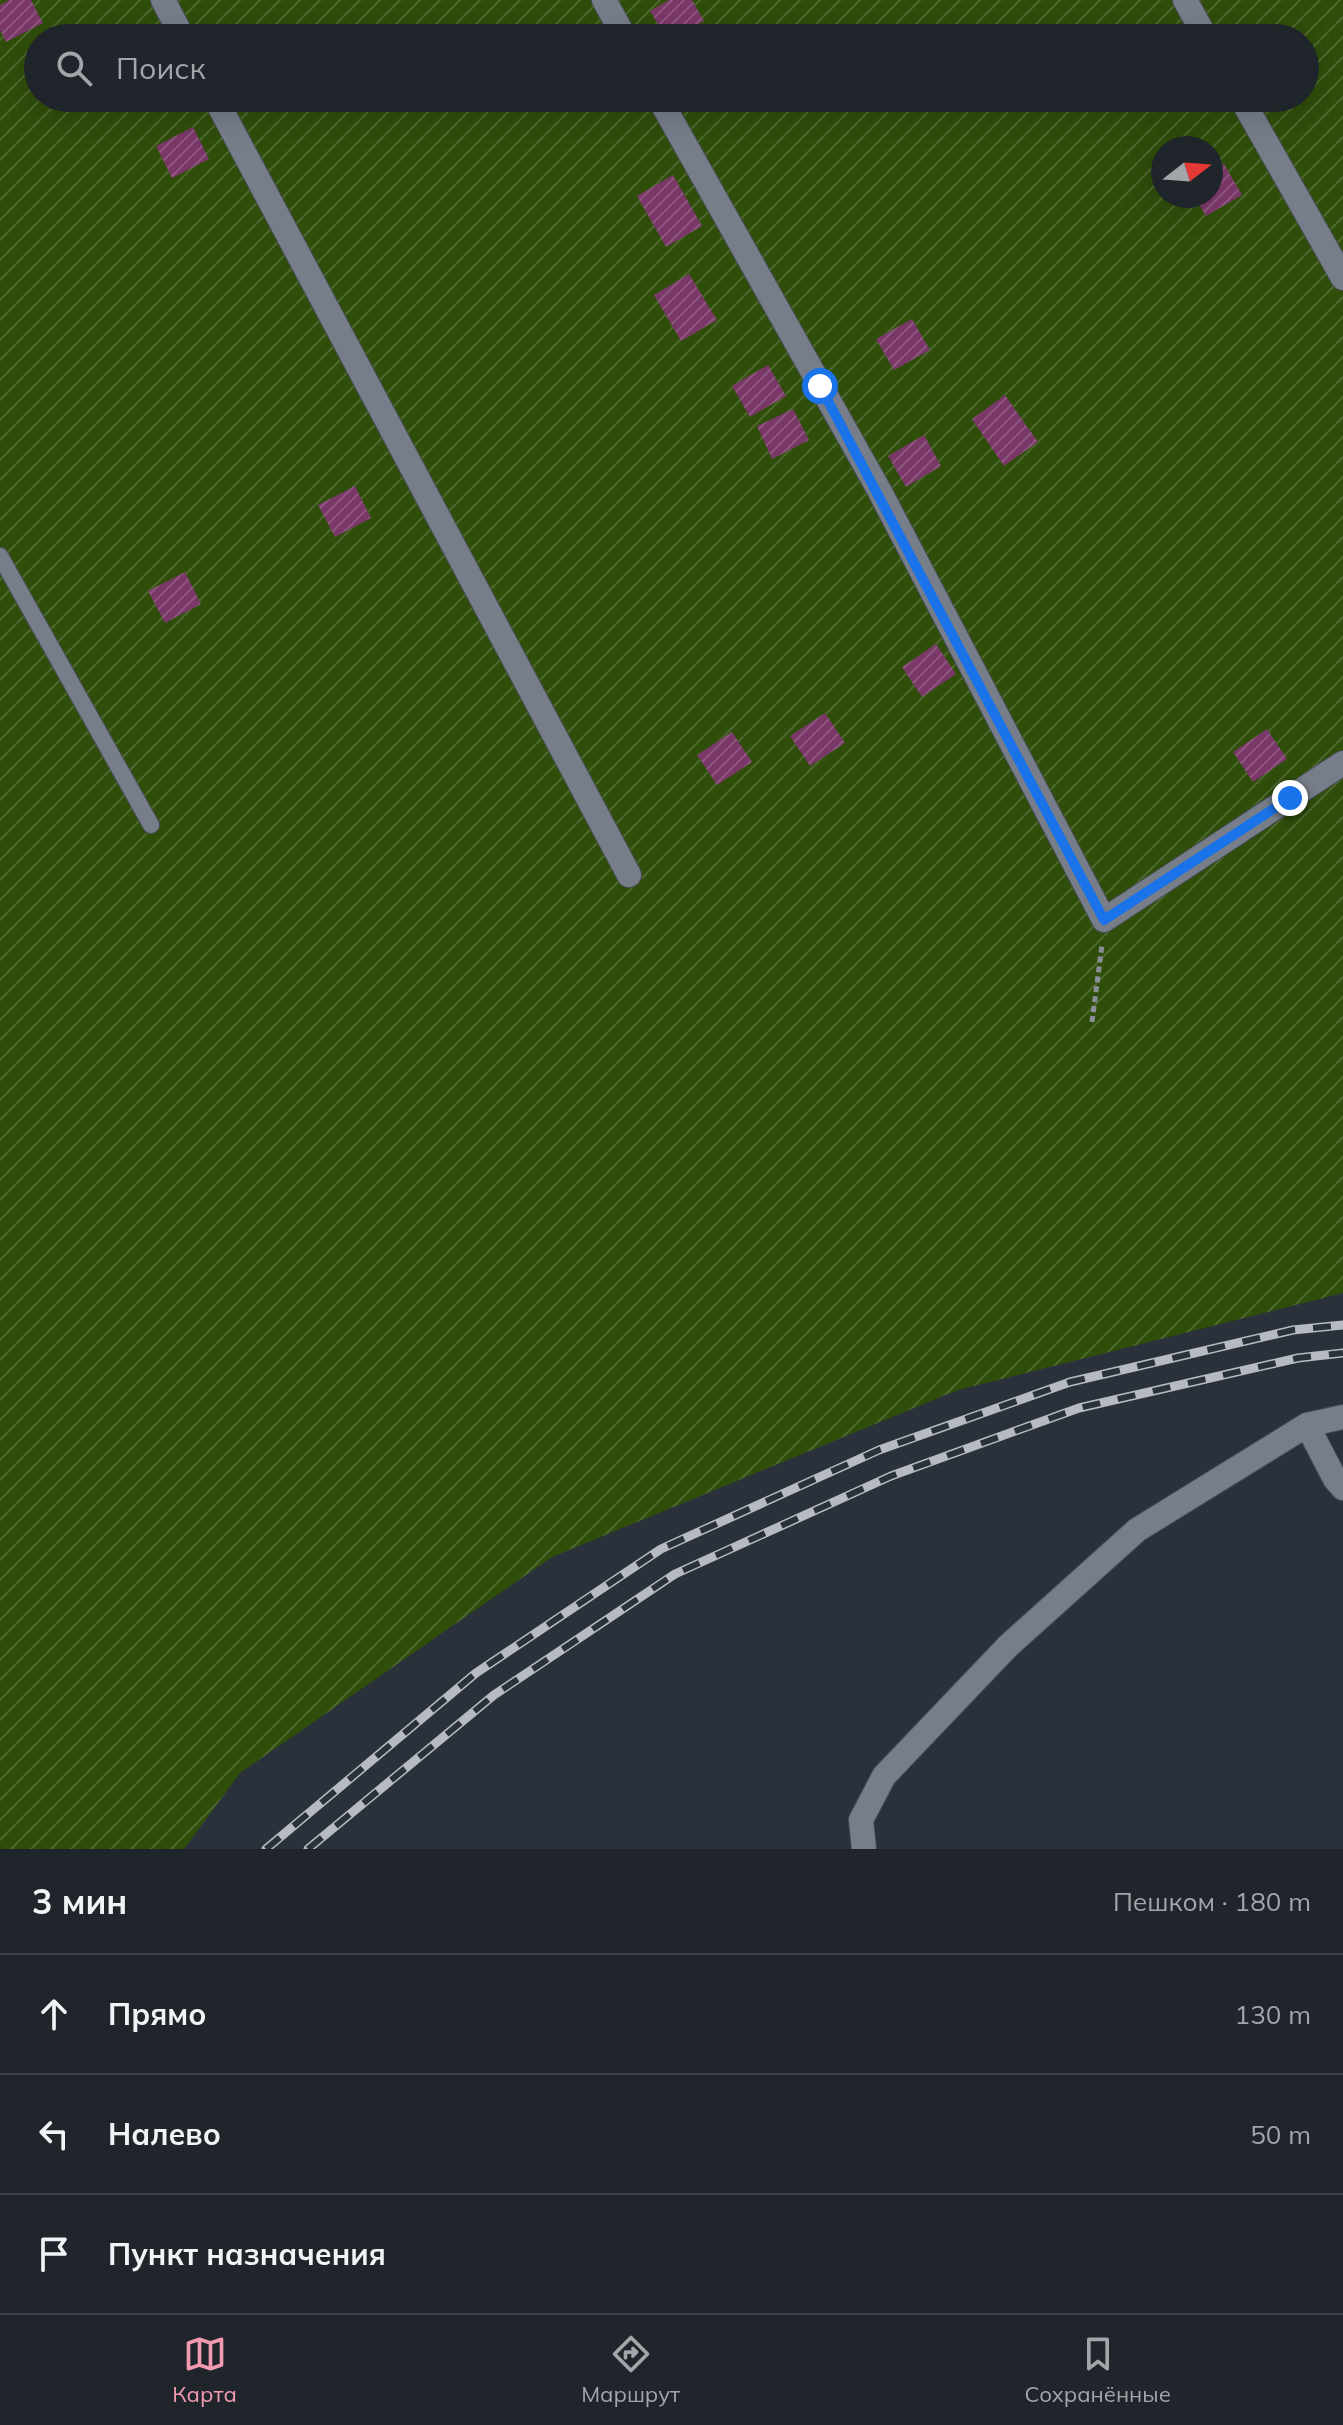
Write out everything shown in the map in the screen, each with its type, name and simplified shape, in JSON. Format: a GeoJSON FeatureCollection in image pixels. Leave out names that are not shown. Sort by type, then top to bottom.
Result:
{"type":"FeatureCollection","features":[{"type":"Feature","properties":{"kind":"street"},"geometry":{"type":"LineString","coordinates":[[163,0],[176,24]]}},
{"type":"Feature","properties":{"kind":"street"},"geometry":{"type":"LineString","coordinates":[[604,0],[617,24]]}},
{"type":"Feature","properties":{"kind":"street"},"geometry":{"type":"LineString","coordinates":[[1185,0],[1198,24]]}},
{"type":"Feature","properties":{"kind":"street"},"geometry":{"type":"LineString","coordinates":[[222,112],[629,875]]}},
{"type":"Feature","properties":{"kind":"street"},"geometry":{"type":"LineString","coordinates":[[667,112],[879,490],[1104,920],[1343,763]]}},
{"type":"Feature","properties":{"kind":"street"},"geometry":{"type":"LineString","coordinates":[[1249,112],[1343,278]]}},
{"type":"Feature","properties":{"kind":"street"},"geometry":{"type":"LineString","coordinates":[[864,1849],[861,1820],[884,1776],[1008,1646],[1137,1530],[1307,1425],[1343,1417]]}},
{"type":"Feature","properties":{"kind":"street"},"geometry":{"type":"LineString","coordinates":[[1307,1425],[1335,1479],[1343,1488]]}},
{"type":"Feature","properties":{"kind":"lane"},"geometry":{"type":"LineString","coordinates":[[0,556],[151,825]]}},
{"type":"Feature","properties":{"kind":"path"},"geometry":{"type":"LineString","coordinates":[[1092,1022],[1104,920]]}},
{"type":"Feature","properties":{"kind":"green space"},"geometry":{"type":"Polygon","coordinates":[[[0,0],[1343,0],[1343,1293],[958,1390],[552,1557],[240,1773],[184,1849],[0,1849],[0,0]]]}},
{"type":"Feature","properties":{"kind":"building"},"geometry":{"type":"Polygon","coordinates":[[[9,0],[31,0],[43,23],[24,24],[24,33],[6,42],[0,30],[0,5],[9,0]]]}},
{"type":"Feature","properties":{"kind":"building"},"geometry":{"type":"Polygon","coordinates":[[[669,0],[692,0],[704,21],[699,24],[658,24],[650,11],[669,0]]]}},
{"type":"Feature","properties":{"kind":"building"},"geometry":{"type":"Polygon","coordinates":[[[193,127],[209,159],[172,178],[156,146],[193,127]]]}},
{"type":"Feature","properties":{"kind":"building"},"geometry":{"type":"Polygon","coordinates":[[[1223,165],[1242,195],[1223,206],[1223,165]]]}},
{"type":"Feature","properties":{"kind":"building"},"geometry":{"type":"Polygon","coordinates":[[[673,175],[702,226],[666,247],[637,196],[673,175]]]}},
{"type":"Feature","properties":{"kind":"building"},"geometry":{"type":"Polygon","coordinates":[[[1201,208],[1220,208],[1206,216],[1201,208]]]}},
{"type":"Feature","properties":{"kind":"building"},"geometry":{"type":"Polygon","coordinates":[[[689,274],[717,320],[681,341],[654,295],[689,274]]]}},
{"type":"Feature","properties":{"kind":"building"},"geometry":{"type":"Polygon","coordinates":[[[912,319],[930,350],[894,370],[876,339],[912,319]]]}},
{"type":"Feature","properties":{"kind":"building"},"geometry":{"type":"Polygon","coordinates":[[[768,365],[786,396],[750,417],[732,386],[768,365]]]}},
{"type":"Feature","properties":{"kind":"building"},"geometry":{"type":"Polygon","coordinates":[[[1005,395],[1038,442],[1004,466],[972,419],[1005,395]]]}},
{"type":"Feature","properties":{"kind":"building"},"geometry":{"type":"Polygon","coordinates":[[[793,409],[809,440],[772,459],[757,426],[793,409]]]}},
{"type":"Feature","properties":{"kind":"building"},"geometry":{"type":"Polygon","coordinates":[[[924,435],[941,466],[906,487],[888,456],[924,435]]]}},
{"type":"Feature","properties":{"kind":"building"},"geometry":{"type":"Polygon","coordinates":[[[355,486],[371,518],[335,537],[318,505],[355,486]]]}},
{"type":"Feature","properties":{"kind":"building"},"geometry":{"type":"Polygon","coordinates":[[[185,572],[201,604],[165,623],[148,591],[185,572]]]}},
{"type":"Feature","properties":{"kind":"building"},"geometry":{"type":"Polygon","coordinates":[[[936,644],[956,674],[922,697],[902,667],[936,644]]]}},
{"type":"Feature","properties":{"kind":"building"},"geometry":{"type":"Polygon","coordinates":[[[825,713],[845,743],[810,766],[790,736],[825,713]]]}},
{"type":"Feature","properties":{"kind":"building"},"geometry":{"type":"Polygon","coordinates":[[[1267,729],[1287,759],[1253,782],[1233,752],[1267,729]]]}},
{"type":"Feature","properties":{"kind":"building"},"geometry":{"type":"Polygon","coordinates":[[[732,732],[752,762],[717,785],[697,755],[732,732]]]}},
{"type":"Feature","properties":{"kind":"railway"},"geometry":{"type":"LineString","coordinates":[[266,1849],[476,1673],[661,1549],[879,1450],[1070,1382],[1293,1330],[1343,1325]]}},
{"type":"Feature","properties":{"kind":"railway"},"geometry":{"type":"LineString","coordinates":[[308,1849],[494,1695],[675,1574],[891,1476],[1079,1408],[1298,1358],[1343,1353]]}},
{"type":"Feature","properties":{"kind":"route"},"geometry":{"type":"LineString","coordinates":[[820,386],[879,490],[1104,920],[1290,798]]}}]}
